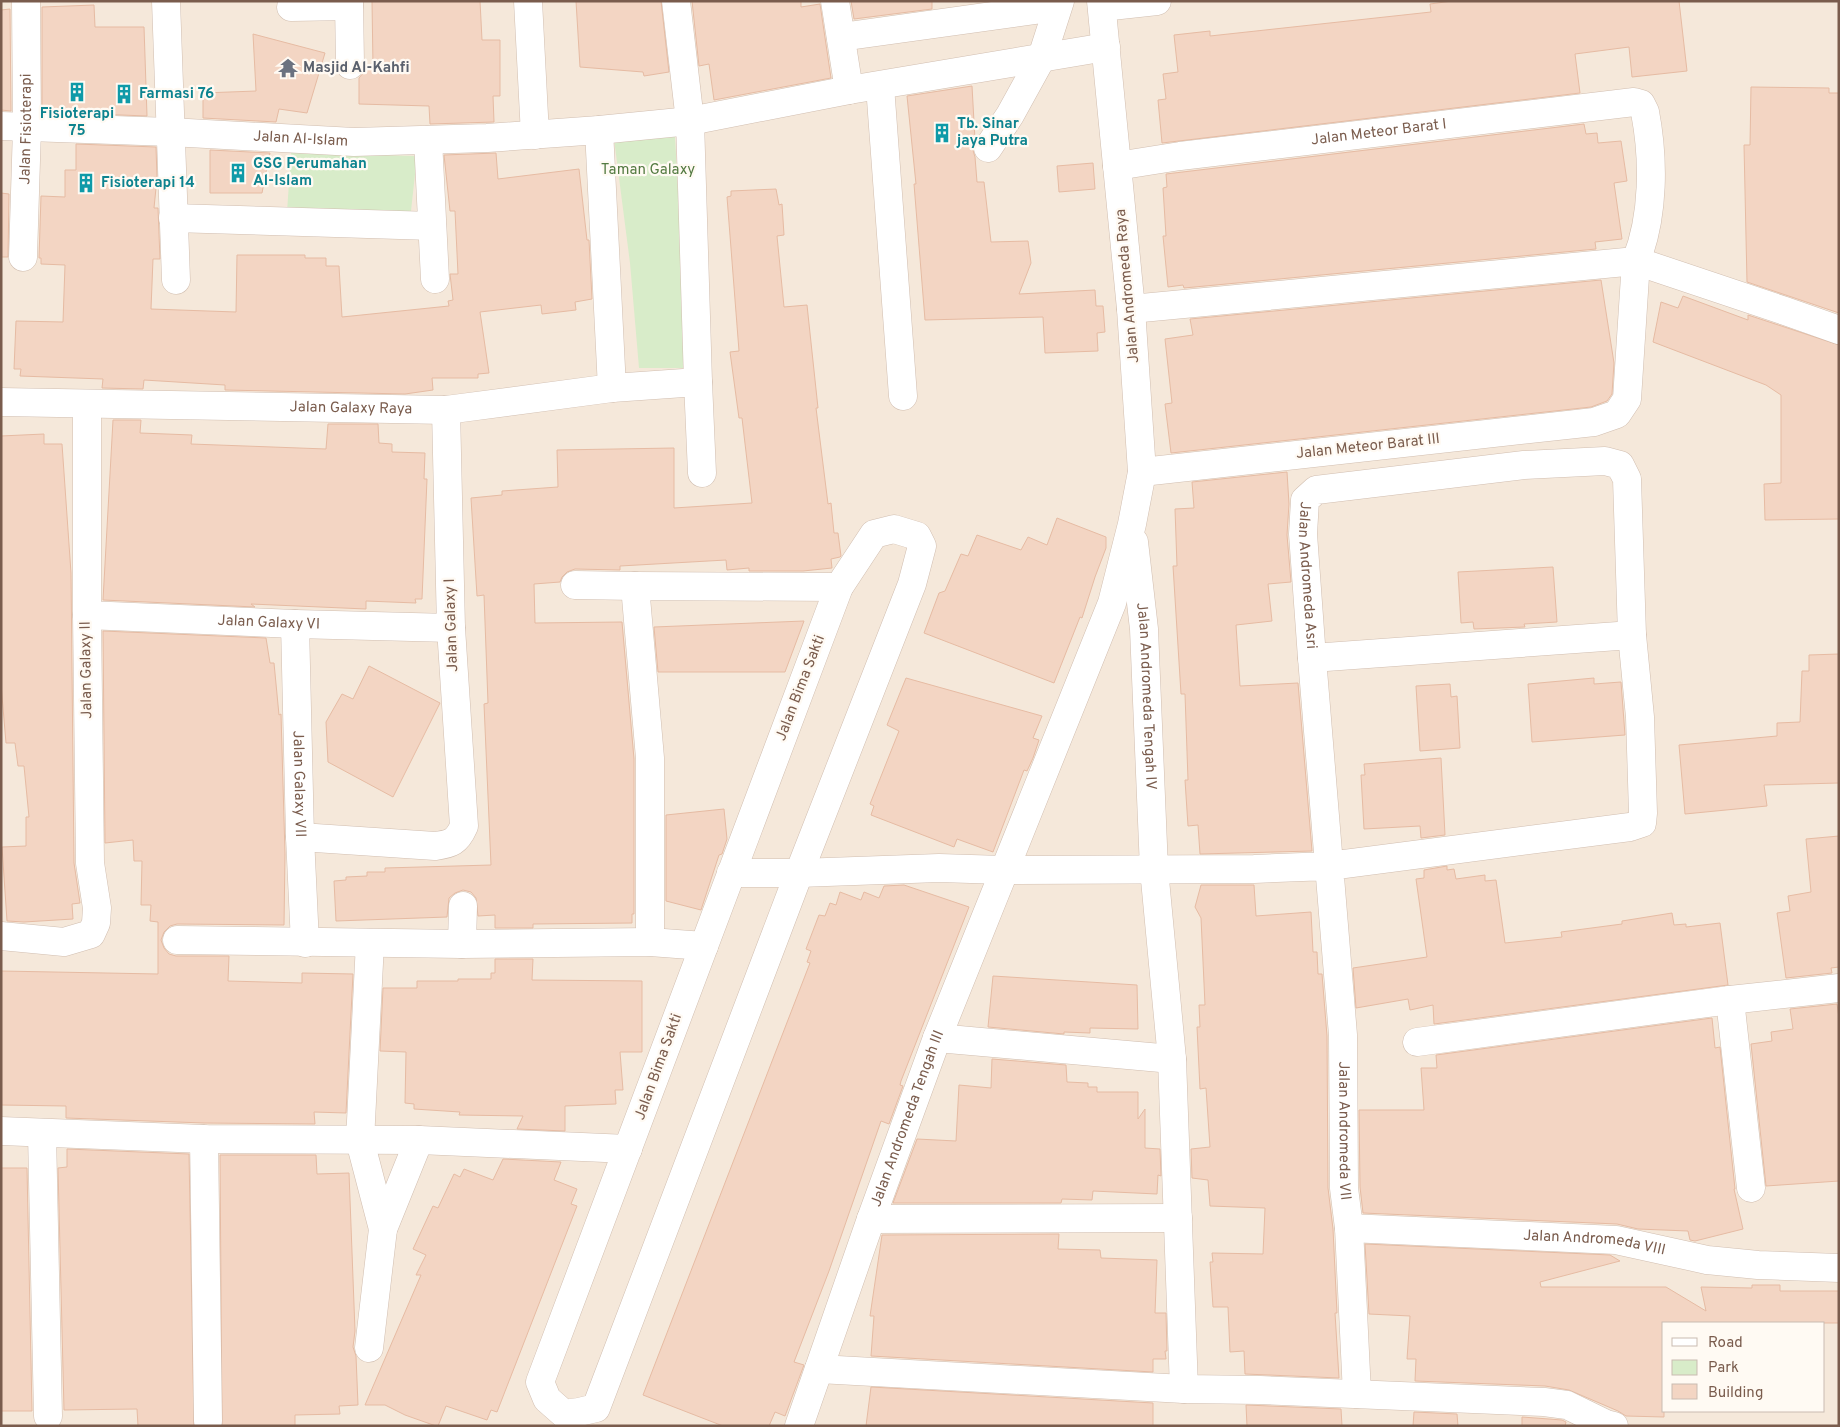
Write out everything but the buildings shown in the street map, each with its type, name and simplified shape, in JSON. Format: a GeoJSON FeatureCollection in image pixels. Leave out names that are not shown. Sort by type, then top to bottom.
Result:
{"type":"FeatureCollection","features":[{"type":"Feature","properties":{"kind":"street","name":"Jalan Fisioterapi"},"geometry":{"type":"LineString","coordinates":[[23,257],[14,127],[26,1]]}},
{"type":"Feature","properties":{"kind":"street"},"geometry":{"type":"LineString","coordinates":[[166,1],[176,280]]}},
{"type":"Feature","properties":{"kind":"street"},"geometry":{"type":"LineString","coordinates":[[528,1],[535,135]]}},
{"type":"Feature","properties":{"kind":"street"},"geometry":{"type":"LineString","coordinates":[[676,1],[690,121],[702,472]]}},
{"type":"Feature","properties":{"kind":"street"},"geometry":{"type":"LineString","coordinates":[[835,1],[849,90]]}},
{"type":"Feature","properties":{"kind":"street"},"geometry":{"type":"LineString","coordinates":[[1102,4],[1157,1]]}},
{"type":"Feature","properties":{"kind":"street"},"geometry":{"type":"LineString","coordinates":[[291,7],[349,4],[350,65]]}},
{"type":"Feature","properties":{"kind":"street"},"geometry":{"type":"LineString","coordinates":[[841,37],[1058,4],[1042,57],[1010,115],[988,148]]}},
{"type":"Feature","properties":{"kind":"street","name":"Jalan Andromeda Raya"},"geometry":{"type":"LineString","coordinates":[[1102,4],[1117,166],[1155,307],[1142,472],[1132,524]]}},
{"type":"Feature","properties":{"kind":"street","name":"Jalan Al-Islam"},"geometry":{"type":"LineString","coordinates":[[14,127],[170,132],[354,142],[535,135],[690,121],[849,90],[1106,47]]}},
{"type":"Feature","properties":{"kind":"street"},"geometry":{"type":"LineString","coordinates":[[880,86],[903,396]]}},
{"type":"Feature","properties":{"kind":"street","name":"Jalan Meteor Barat I"},"geometry":{"type":"LineString","coordinates":[[1117,166],[1180,156],[1634,102],[1642,104]]}},
{"type":"Feature","properties":{"kind":"street","name":"Jalan Meteor Barat III"},"geometry":{"type":"LineString","coordinates":[[1142,472],[1594,422],[1617,414],[1627,399],[1636,261],[1647,227],[1650,194],[1650,161],[1646,117],[1642,104]]}},
{"type":"Feature","properties":{"kind":"street"},"geometry":{"type":"LineString","coordinates":[[599,130],[612,388]]}},
{"type":"Feature","properties":{"kind":"street"},"geometry":{"type":"LineString","coordinates":[[428,140],[435,279]]}},
{"type":"Feature","properties":{"kind":"street"},"geometry":{"type":"LineString","coordinates":[[174,218],[432,226]]}},
{"type":"Feature","properties":{"kind":"street"},"geometry":{"type":"LineString","coordinates":[[1155,307],[1636,261],[1839,330]]}},
{"type":"Feature","properties":{"kind":"street","name":"Jalan Galaxy Raya"},"geometry":{"type":"LineString","coordinates":[[1,402],[446,410],[612,388],[698,382]]}},
{"type":"Feature","properties":{"kind":"street","name":"Jalan Galaxy II"},"geometry":{"type":"LineString","coordinates":[[1,936],[64,942],[91,934],[96,923],[97,908],[90,863],[87,404]]}},
{"type":"Feature","properties":{"kind":"street","name":"Jalan Galaxy I"},"geometry":{"type":"LineString","coordinates":[[300,837],[435,846],[447,845],[459,838],[464,826],[451,628],[446,410]]}},
{"type":"Feature","properties":{"kind":"street","name":"Jalan Andromeda Asri"},"geometry":{"type":"LineString","coordinates":[[1329,866],[1312,658],[1303,515],[1305,500],[1316,490],[1524,465],[1605,461],[1620,465],[1628,479],[1632,635]]}},
{"type":"Feature","properties":{"kind":"street","name":"Jalan Andromeda Tengah IV"},"geometry":{"type":"LineString","coordinates":[[1132,524],[1144,629],[1154,869],[1172,1059],[1184,1389]]}},
{"type":"Feature","properties":{"kind":"street","name":"Jalan Andromeda Tengah III"},"geometry":{"type":"LineString","coordinates":[[799,1426],[871,1219],[937,1038],[1112,603],[1132,524]]}},
{"type":"Feature","properties":{"kind":"street","name":"Jalan Bima Sakti"},"geometry":{"type":"LineString","coordinates":[[894,529],[917,536],[922,546],[912,584],[799,873],[596,1408],[564,1414],[547,1400],[540,1382],[839,587],[874,534],[894,529]]}},
{"type":"Feature","properties":{"kind":"street"},"geometry":{"type":"LineString","coordinates":[[576,585],[839,587]]}},
{"type":"Feature","properties":{"kind":"street"},"geometry":{"type":"LineString","coordinates":[[636,586],[650,758],[650,942]]}},
{"type":"Feature","properties":{"kind":"street","name":"Jalan Galaxy VI"},"geometry":{"type":"LineString","coordinates":[[87,615],[295,624],[451,628]]}},
{"type":"Feature","properties":{"kind":"street","name":"Jalan Galaxy VII"},"geometry":{"type":"LineString","coordinates":[[295,624],[300,837],[305,943]]}},
{"type":"Feature","properties":{"kind":"street"},"geometry":{"type":"LineString","coordinates":[[731,873],[799,873],[939,868],[1003,870],[1254,869],[1329,866],[1630,827],[1642,823],[1640,717],[1632,635],[1312,658]]}},
{"type":"Feature","properties":{"kind":"street","name":"Jalan Andromeda VII"},"geometry":{"type":"LineString","coordinates":[[1329,866],[1343,1034],[1344,1188],[1349,1228],[1357,1394]]}},
{"type":"Feature","properties":{"kind":"street"},"geometry":{"type":"LineString","coordinates":[[462,944],[463,906]]}},
{"type":"Feature","properties":{"kind":"street"},"geometry":{"type":"LineString","coordinates":[[177,940],[462,944],[650,942],[704,946]]}},
{"type":"Feature","properties":{"kind":"street"},"geometry":{"type":"LineString","coordinates":[[370,943],[360,1141],[383,1229]]}},
{"type":"Feature","properties":{"kind":"street"},"geometry":{"type":"LineString","coordinates":[[1417,1042],[1730,1000],[1839,988]]}},
{"type":"Feature","properties":{"kind":"street"},"geometry":{"type":"LineString","coordinates":[[1730,1000],[1750,1188]]}},
{"type":"Feature","properties":{"kind":"street"},"geometry":{"type":"LineString","coordinates":[[937,1038],[1172,1059]]}},
{"type":"Feature","properties":{"kind":"street"},"geometry":{"type":"LineString","coordinates":[[1,1131],[204,1139],[419,1140],[628,1149]]}},
{"type":"Feature","properties":{"kind":"street"},"geometry":{"type":"LineString","coordinates":[[42,1133],[48,1416]]}},
{"type":"Feature","properties":{"kind":"street"},"geometry":{"type":"LineString","coordinates":[[204,1139],[208,1421]]}},
{"type":"Feature","properties":{"kind":"street"},"geometry":{"type":"LineString","coordinates":[[369,1348],[383,1229],[419,1140]]}},
{"type":"Feature","properties":{"kind":"street"},"geometry":{"type":"LineString","coordinates":[[871,1219],[1178,1218]]}},
{"type":"Feature","properties":{"kind":"street","name":"Jalan Andromeda VIII"},"geometry":{"type":"LineString","coordinates":[[1349,1228],[1616,1240],[1707,1260],[1758,1265],[1839,1268]]}},
{"type":"Feature","properties":{"kind":"street"},"geometry":{"type":"LineString","coordinates":[[819,1369],[1184,1389],[1544,1402],[1567,1406],[1614,1426]]}},
{"type":"Feature","properties":{"kind":"shaded area"},"geometry":{"type":"Polygon","coordinates":[[[1,1],[1839,1],[1839,1426],[1,1426],[1,1]]]}},
{"type":"Feature","properties":{"kind":"green space","name":"Taman Galaxy"},"geometry":{"type":"Polygon","coordinates":[[[675,137],[688,368],[639,368],[630,263],[614,139],[675,137]]]}},
{"type":"Feature","properties":{"kind":"green space"},"geometry":{"type":"Polygon","coordinates":[[[291,153],[417,156],[410,220],[287,212],[291,153]]]}},
{"type":"Feature","properties":{"kind":"place","name":"Masjid Al-Kahfi"},"geometry":{"type":"Point","coordinates":[288,68]}},
{"type":"Feature","properties":{"kind":"place","name":"Fisioterapi 75"},"geometry":{"type":"Point","coordinates":[77,92]}},
{"type":"Feature","properties":{"kind":"place","name":"Farmasi 76"},"geometry":{"type":"Point","coordinates":[124,94]}},
{"type":"Feature","properties":{"kind":"place","name":"Tb. Sinar jaya Putra"},"geometry":{"type":"Point","coordinates":[942,133]}},
{"type":"Feature","properties":{"kind":"place","name":"GSG Perumahan Al-Islam"},"geometry":{"type":"Point","coordinates":[238,173]}},
{"type":"Feature","properties":{"kind":"place","name":"Fisioterapi 14"},"geometry":{"type":"Point","coordinates":[86,183]}}]}
